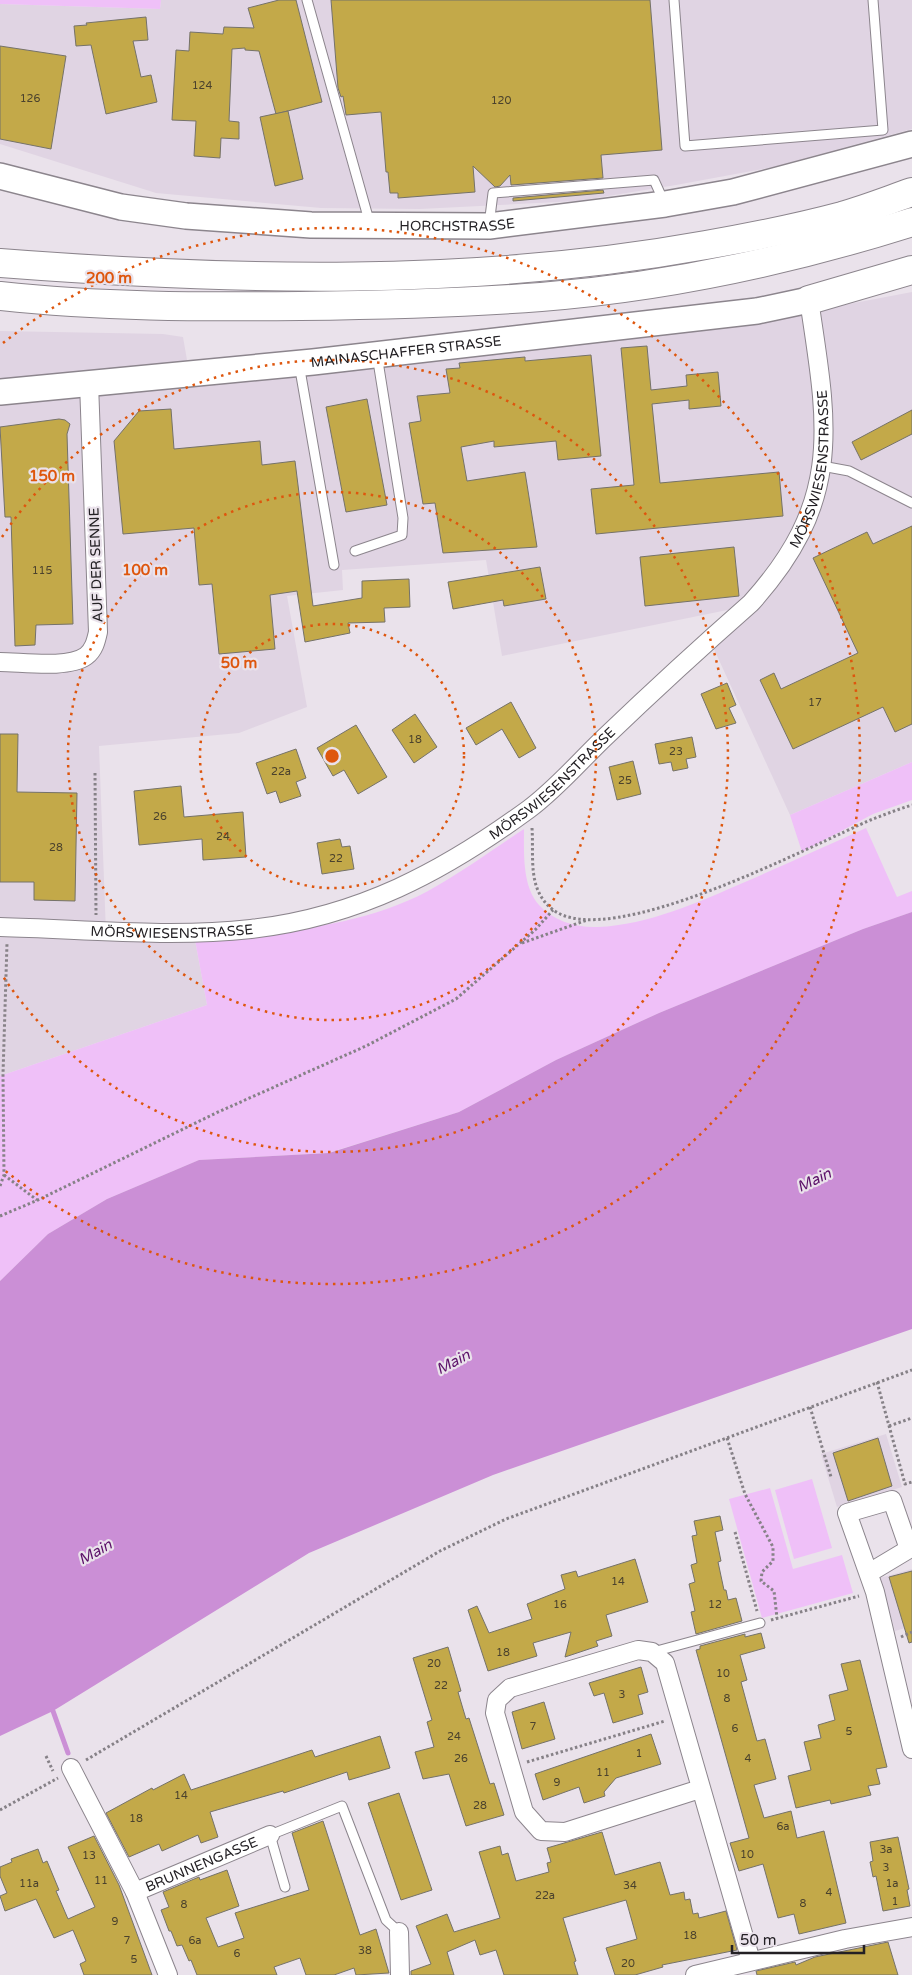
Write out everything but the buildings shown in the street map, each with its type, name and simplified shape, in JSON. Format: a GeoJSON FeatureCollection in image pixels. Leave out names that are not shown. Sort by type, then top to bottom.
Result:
{"type":"FeatureCollection","features":[{"type":"Feature","properties":{"kind":"main road"},"geometry":{"type":"LineString","coordinates":[[0,263],[212,275],[401,277],[539,268],[646,256],[759,235],[842,216],[912,192]]}},
{"type":"Feature","properties":{"kind":"main road"},"geometry":{"type":"LineString","coordinates":[[0,296],[41,301],[230,307],[400,305],[542,297],[674,280],[764,263],[857,239],[912,222]]}},
{"type":"Feature","properties":{"kind":"main road"},"geometry":{"type":"LineString","coordinates":[[809,300],[912,270]]}},
{"type":"Feature","properties":{"kind":"street","name":"HORCHSTRASSE"},"geometry":{"type":"LineString","coordinates":[[0,176],[121,207],[186,216],[311,225],[489,226],[665,204],[733,192],[912,144]]}},
{"type":"Feature","properties":{"kind":"street","name":"MAINASCHAFFER STRASSE"},"geometry":{"type":"LineString","coordinates":[[0,392],[298,364],[757,310],[809,300]]}},
{"type":"Feature","properties":{"kind":"street","name":"MÖRSWIESENSTRASSE"},"geometry":{"type":"LineString","coordinates":[[4,927],[199,932],[251,929],[303,920],[346,909],[388,894],[445,864],[530,808],[751,603],[771,580],[791,552],[809,515],[822,466],[825,415],[809,300]]}},
{"type":"Feature","properties":{"kind":"street","name":"AUF DER SENNE"},"geometry":{"type":"LineString","coordinates":[[0,662],[73,662],[86,656],[94,647],[98,632],[90,383]]}},
{"type":"Feature","properties":{"kind":"street"},"geometry":{"type":"LineString","coordinates":[[869,1573],[912,1749]]}},
{"type":"Feature","properties":{"kind":"street"},"geometry":{"type":"LineString","coordinates":[[700,1789],[565,1832],[541,1831],[524,1812],[494,1713],[497,1700],[510,1688],[638,1650],[652,1652],[665,1664],[751,1961]]}},
{"type":"Feature","properties":{"kind":"street","name":"BRUNNENGASSE"},"geometry":{"type":"LineString","coordinates":[[72,1768],[135,1892],[168,1975]]}},
{"type":"Feature","properties":{"kind":"street","name":"BRUNNENGASSE"},"geometry":{"type":"LineString","coordinates":[[135,1892],[270,1835]]}},
{"type":"Feature","properties":{"kind":"street"},"geometry":{"type":"LineString","coordinates":[[695,1975],[905,1928]]}},
{"type":"Feature","properties":{"kind":"street"},"geometry":{"type":"LineString","coordinates":[[399,1932],[400,1975]]}},
{"type":"Feature","properties":{"kind":"lane"},"geometry":{"type":"LineString","coordinates":[[307,0],[371,226]]}},
{"type":"Feature","properties":{"kind":"lane"},"geometry":{"type":"LineString","coordinates":[[674,0],[685,146],[883,130],[872,0]]}},
{"type":"Feature","properties":{"kind":"lane"},"geometry":{"type":"LineString","coordinates":[[355,551],[402,535],[403,518],[377,355]]}},
{"type":"Feature","properties":{"kind":"lane"},"geometry":{"type":"LineString","coordinates":[[298,364],[334,565]]}},
{"type":"Feature","properties":{"kind":"lane"},"geometry":{"type":"LineString","coordinates":[[822,466],[848,471],[912,503]]}},
{"type":"Feature","properties":{"kind":"lane"},"geometry":{"type":"LineString","coordinates":[[652,1652],[760,1623]]}},
{"type":"Feature","properties":{"kind":"lane"},"geometry":{"type":"LineString","coordinates":[[285,1887],[270,1835],[342,1806],[386,1920],[399,1932]]}},
{"type":"Feature","properties":{"kind":"path"},"geometry":{"type":"LineString","coordinates":[[94,773],[96,930]]}},
{"type":"Feature","properties":{"kind":"path"},"geometry":{"type":"LineString","coordinates":[[530,808],[532,869],[537,891],[553,910],[576,919],[604,920],[692,898],[802,853],[872,819],[912,804]]}},
{"type":"Feature","properties":{"kind":"path"},"geometry":{"type":"LineString","coordinates":[[0,1216],[38,1200],[216,1114],[366,1046],[456,999],[519,944],[553,910]]}},
{"type":"Feature","properties":{"kind":"path"},"geometry":{"type":"LineString","coordinates":[[519,944],[589,920]]}},
{"type":"Feature","properties":{"kind":"path"},"geometry":{"type":"LineString","coordinates":[[0,1186],[4,1174],[4,927]]}},
{"type":"Feature","properties":{"kind":"path"},"geometry":{"type":"LineString","coordinates":[[4,1174],[38,1200]]}},
{"type":"Feature","properties":{"kind":"path"},"geometry":{"type":"LineString","coordinates":[[0,1810],[440,1551],[506,1519],[912,1370]]}},
{"type":"Feature","properties":{"kind":"path"},"geometry":{"type":"LineString","coordinates":[[877,1382],[905,1484],[912,1482]]}},
{"type":"Feature","properties":{"kind":"path"},"geometry":{"type":"LineString","coordinates":[[810,1407],[831,1477]]}},
{"type":"Feature","properties":{"kind":"path"},"geometry":{"type":"LineString","coordinates":[[889,1426],[912,1418]]}},
{"type":"Feature","properties":{"kind":"path"},"geometry":{"type":"LineString","coordinates":[[727,1438],[744,1494],[773,1547],[773,1561],[762,1572],[762,1581],[774,1591],[777,1618]]}},
{"type":"Feature","properties":{"kind":"path"},"geometry":{"type":"LineString","coordinates":[[735,1532],[760,1623],[875,1592]]}},
{"type":"Feature","properties":{"kind":"path"},"geometry":{"type":"LineString","coordinates":[[511,1767],[680,1716]]}},
{"type":"Feature","properties":{"kind":"path"},"geometry":{"type":"LineString","coordinates":[[46,1756],[57,1778]]}},
{"type":"Feature","properties":{"kind":"shaded area"},"geometry":{"type":"Polygon","coordinates":[[[0,0],[161,0],[160,9],[0,4],[0,0]]]}},
{"type":"Feature","properties":{"kind":"shaded area"},"geometry":{"type":"Polygon","coordinates":[[[161,0],[912,0],[912,129],[773,167],[676,185],[577,201],[420,209],[321,208],[156,193],[0,144],[0,4],[160,9],[161,0]]]}},
{"type":"Feature","properties":{"kind":"shaded area"},"geometry":{"type":"Polygon","coordinates":[[[912,292],[912,762],[790,815],[713,647],[747,606],[502,656],[486,560],[342,570],[343,590],[287,596],[307,707],[239,733],[99,746],[106,933],[195,940],[207,1005],[0,1076],[0,331],[163,334],[183,337],[191,383],[770,319],[912,292]]]}},
{"type":"Feature","properties":{"kind":"shaded area"},"geometry":{"type":"Polygon","coordinates":[[[912,762],[912,800],[873,814],[802,852],[790,815],[912,762]]]}},
{"type":"Feature","properties":{"kind":"shaded area"},"geometry":{"type":"Polygon","coordinates":[[[866,828],[897,897],[912,891],[912,912],[863,929],[659,1013],[556,1060],[459,1112],[328,1153],[199,1160],[107,1199],[48,1234],[0,1281],[0,1076],[207,1005],[195,940],[314,927],[373,914],[401,904],[428,891],[524,829],[525,869],[529,888],[539,905],[558,919],[574,925],[598,927],[636,922],[673,911],[745,882],[866,828]]]}},
{"type":"Feature","properties":{"kind":"shaded area"},"geometry":{"type":"Polygon","coordinates":[[[886,1434],[902,1487],[837,1507],[821,1454],[886,1434]]]}},
{"type":"Feature","properties":{"kind":"shaded area"},"geometry":{"type":"Polygon","coordinates":[[[812,1479],[832,1548],[794,1559],[775,1490],[812,1479]]]}},
{"type":"Feature","properties":{"kind":"shaded area"},"geometry":{"type":"Polygon","coordinates":[[[770,1488],[793,1569],[842,1555],[853,1593],[762,1618],[729,1499],[770,1488]]]}},
{"type":"Feature","properties":{"kind":"shaded area"},"geometry":{"type":"Polygon","coordinates":[[[912,1569],[912,1626],[895,1631],[880,1578],[912,1569]]]}},
{"type":"Feature","properties":{"kind":"water","name":"Main"},"geometry":{"type":"Polygon","coordinates":[[[912,912],[912,1329],[493,1475],[309,1553],[53,1711],[0,1736],[0,1281],[48,1234],[107,1199],[199,1160],[329,1153],[459,1112],[556,1060],[659,1013],[863,929],[912,912]]]}},
{"type":"Feature","properties":{"kind":"waterway"},"geometry":{"type":"LineString","coordinates":[[53,1711],[68,1753]]}}]}
